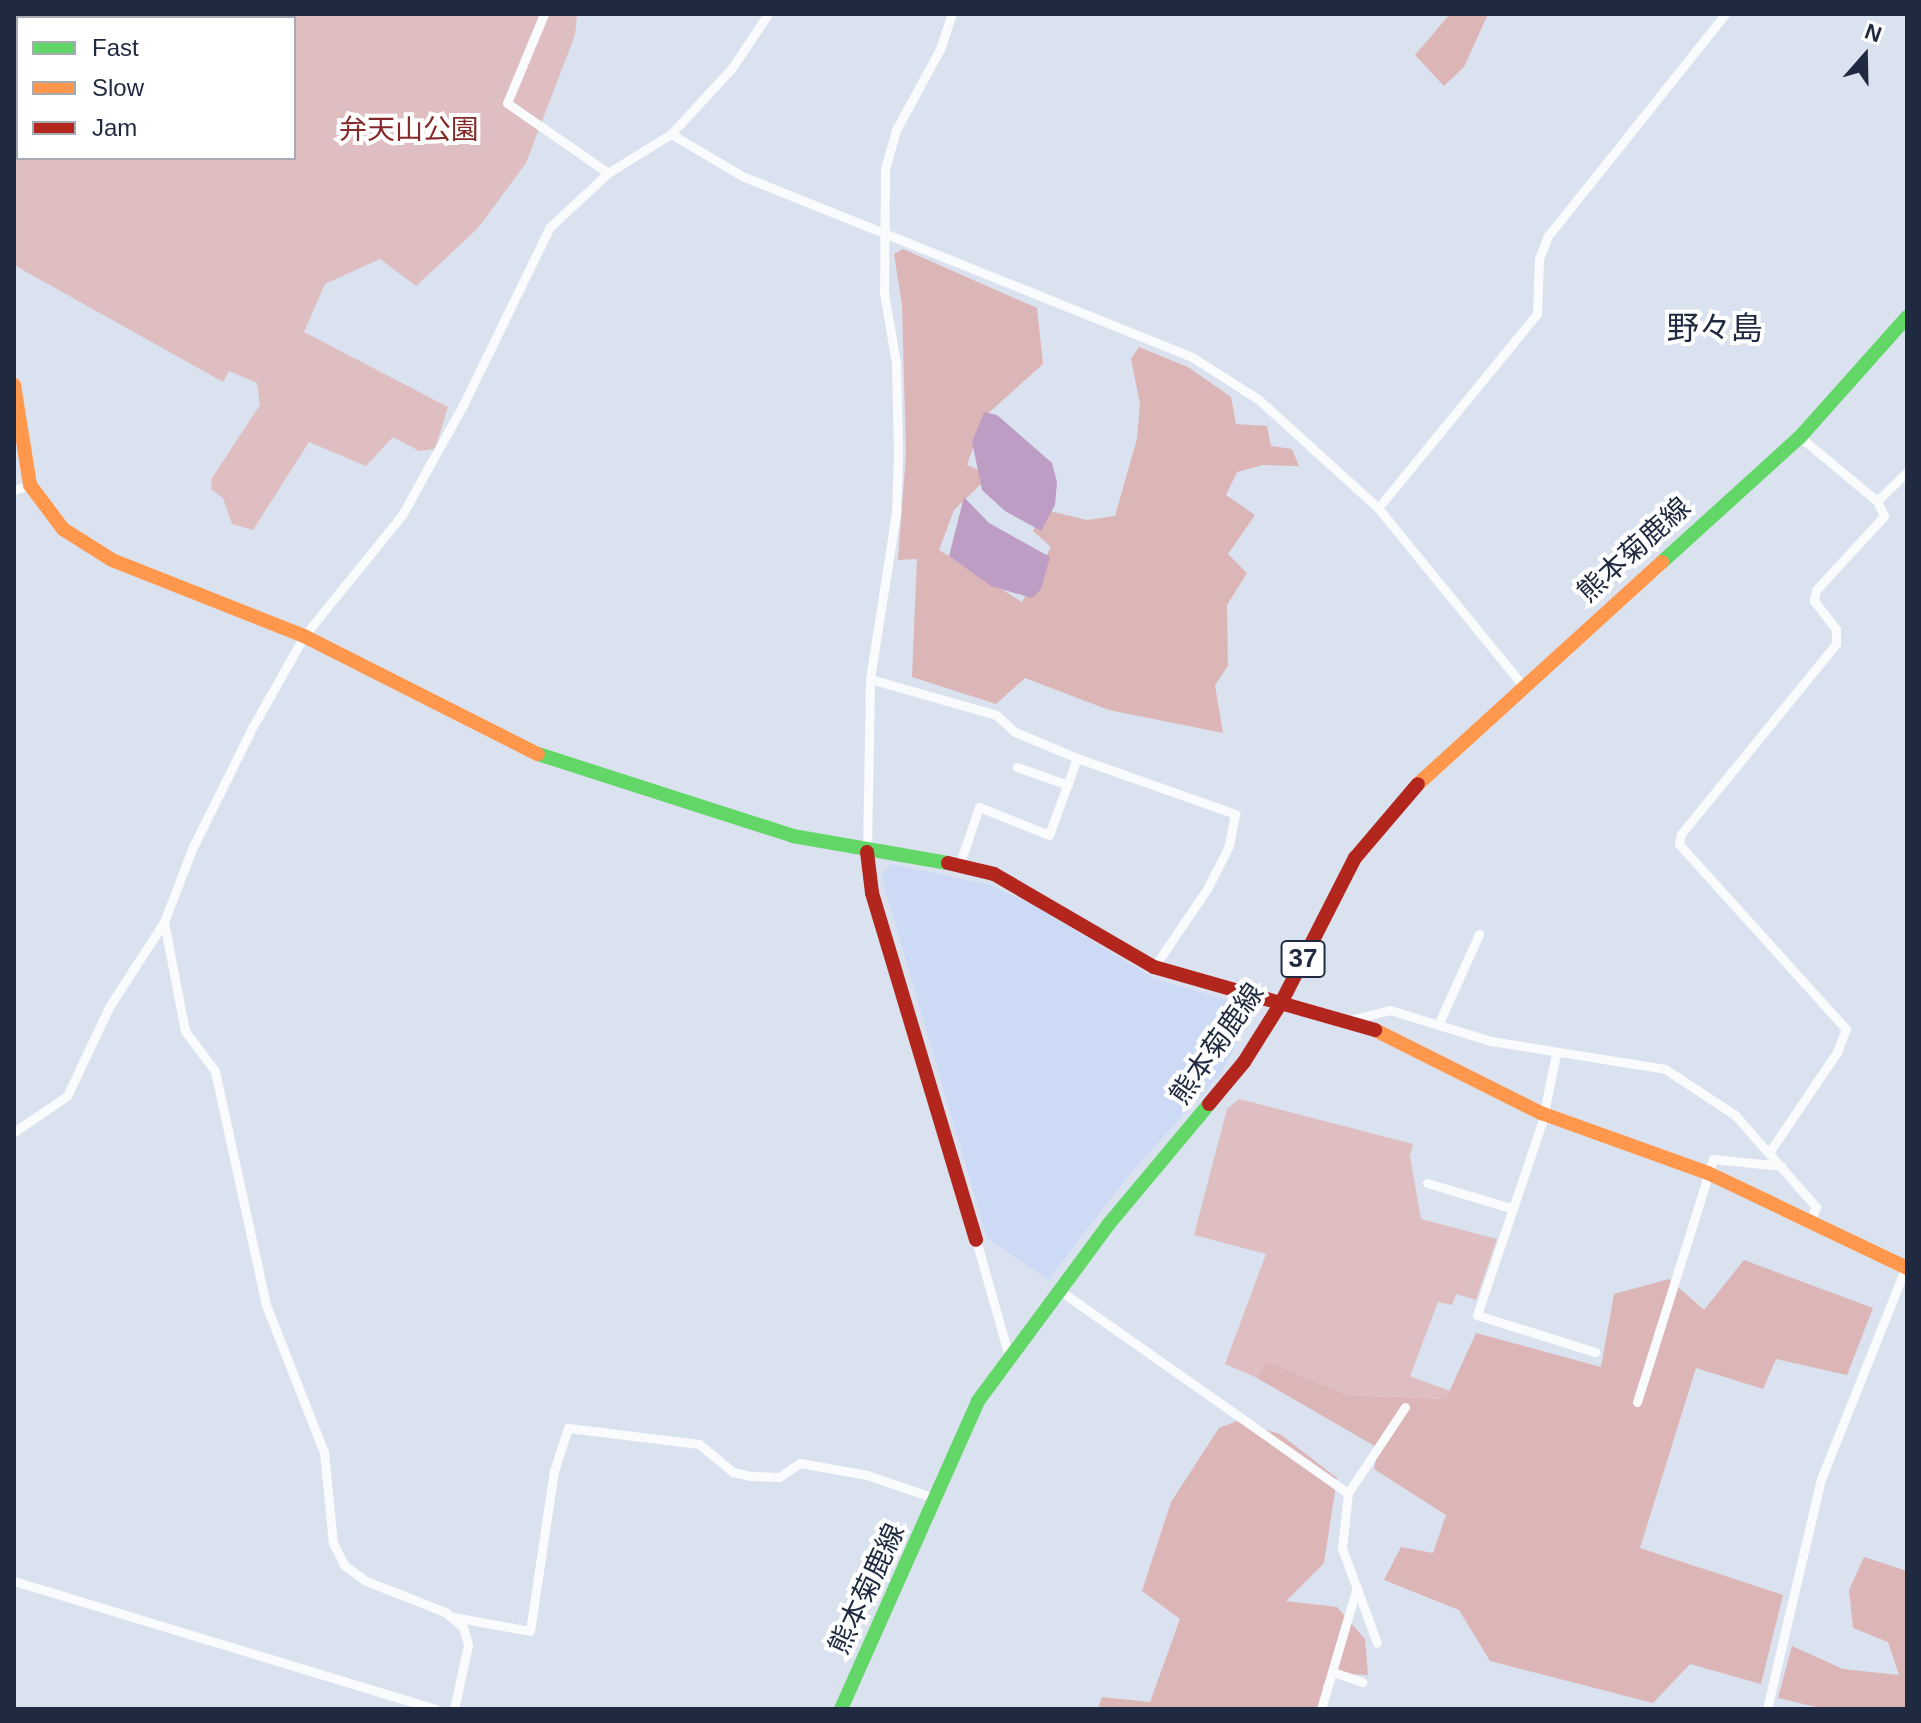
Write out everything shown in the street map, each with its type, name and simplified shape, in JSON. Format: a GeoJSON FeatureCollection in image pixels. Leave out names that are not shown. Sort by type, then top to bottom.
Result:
{"type":"FeatureCollection","features":[{"type":"Feature","properties":{"kind":"street"},"geometry":{"type":"LineString","coordinates":[[544,14],[507,103],[608,173]]}},
{"type":"Feature","properties":{"kind":"street"},"geometry":{"type":"LineString","coordinates":[[14,1132],[67,1096],[109,1007],[164,922],[231,768],[304,636],[402,515],[463,405],[550,227],[608,173],[671,134],[732,68],[768,14]]}},
{"type":"Feature","properties":{"kind":"street"},"geometry":{"type":"LineString","coordinates":[[952,14],[941,47],[896,130],[885,169],[884,293],[896,363],[896,513],[870,679],[867,852],[872,893],[1009,1357]]}},
{"type":"Feature","properties":{"kind":"street"},"geometry":{"type":"LineString","coordinates":[[1378,508],[1537,314],[1539,259],[1548,236],[1725,14]]}},
{"type":"Feature","properties":{"kind":"street"},"geometry":{"type":"LineString","coordinates":[[671,134],[742,176],[885,237],[1192,357],[1258,399],[1378,508],[1524,687]]}},
{"type":"Feature","properties":{"kind":"street","name":"熊本菊鹿線"},"geometry":{"type":"LineString","coordinates":[[841,1709],[978,1401],[1155,1165],[1219,1097],[1281,1003],[1355,858],[1378,826],[1524,687],[1800,437],[1869,366],[1907,317]]}},
{"type":"Feature","properties":{"kind":"street"},"geometry":{"type":"LineString","coordinates":[[14,385],[30,485],[63,529],[87,548],[304,636],[540,755],[793,836],[867,852],[960,863],[1036,895],[1154,967],[1347,1020],[1431,1055],[1541,1113],[1708,1173],[1906,1267],[1821,1479],[1767,1709]]}},
{"type":"Feature","properties":{"kind":"street"},"geometry":{"type":"LineString","coordinates":[[1770,1151],[1837,1052],[1846,1029],[1679,844],[1681,834],[1836,644],[1836,629],[1814,601],[1816,590],[1881,521],[1884,512],[1877,501],[1800,437]]}},
{"type":"Feature","properties":{"kind":"street"},"geometry":{"type":"LineString","coordinates":[[1877,501],[1907,472]]}},
{"type":"Feature","properties":{"kind":"street"},"geometry":{"type":"LineString","coordinates":[[14,490],[30,485]]}},
{"type":"Feature","properties":{"kind":"street"},"geometry":{"type":"LineString","coordinates":[[870,679],[996,715],[1015,732],[1077,758],[1235,814],[1229,846],[1207,889],[1154,967]]}},
{"type":"Feature","properties":{"kind":"street"},"geometry":{"type":"LineString","coordinates":[[960,863],[979,807],[1049,835],[1077,758]]}},
{"type":"Feature","properties":{"kind":"street"},"geometry":{"type":"LineString","coordinates":[[1017,767],[1068,785]]}},
{"type":"Feature","properties":{"kind":"street"},"geometry":{"type":"LineString","coordinates":[[164,922],[185,1031],[215,1071],[266,1305],[324,1452],[333,1543],[344,1565],[366,1581],[450,1616],[530,1631],[554,1471],[568,1428],[699,1444],[733,1472],[751,1476],[779,1477],[800,1463],[867,1475],[937,1499]]}},
{"type":"Feature","properties":{"kind":"street"},"geometry":{"type":"LineString","coordinates":[[1438,1025],[1479,934]]}},
{"type":"Feature","properties":{"kind":"street"},"geometry":{"type":"LineString","coordinates":[[1347,1020],[1390,1010],[1556,1054],[1665,1069],[1735,1115],[1770,1151],[1816,1207],[1810,1221]]}},
{"type":"Feature","properties":{"kind":"street"},"geometry":{"type":"LineString","coordinates":[[1556,1054],[1541,1113],[1542,1122],[1477,1315],[1595,1352]]}},
{"type":"Feature","properties":{"kind":"street"},"geometry":{"type":"LineString","coordinates":[[1637,1402],[1708,1173],[1719,1157],[1782,1166]]}},
{"type":"Feature","properties":{"kind":"street"},"geometry":{"type":"LineString","coordinates":[[1427,1183],[1511,1208]]}},
{"type":"Feature","properties":{"kind":"street"},"geometry":{"type":"LineString","coordinates":[[1059,1290],[1348,1493]]}},
{"type":"Feature","properties":{"kind":"street"},"geometry":{"type":"LineString","coordinates":[[1377,1643],[1340,1534],[1348,1493],[1405,1407]]}},
{"type":"Feature","properties":{"kind":"street"},"geometry":{"type":"LineString","coordinates":[[14,1581],[435,1709]]}},
{"type":"Feature","properties":{"kind":"street"},"geometry":{"type":"LineString","coordinates":[[1321,1709],[1357,1587]]}},
{"type":"Feature","properties":{"kind":"street"},"geometry":{"type":"LineString","coordinates":[[450,1616],[463,1627],[468,1645],[454,1709]]}},
{"type":"Feature","properties":{"kind":"street"},"geometry":{"type":"LineString","coordinates":[[1333,1672],[1362,1682]]}},
{"type":"Feature","properties":{"kind":"shaded area"},"geometry":{"type":"Polygon","coordinates":[[[1450,14],[1488,14],[1464,67],[1444,86],[1415,55],[1450,14]]]}},
{"type":"Feature","properties":{"kind":"shaded area"},"geometry":{"type":"Polygon","coordinates":[[[903,249],[1037,308],[1043,364],[984,417],[967,465],[983,472],[982,483],[954,510],[939,550],[1022,602],[1051,547],[1033,531],[1045,510],[1087,520],[1115,516],[1137,439],[1140,404],[1131,359],[1139,347],[1188,367],[1231,397],[1236,424],[1267,426],[1271,446],[1292,449],[1299,466],[1263,465],[1237,472],[1226,495],[1255,515],[1228,554],[1247,573],[1227,605],[1228,666],[1215,685],[1223,733],[1109,710],[1025,678],[996,704],[912,677],[917,559],[898,560],[906,454],[902,305],[894,254],[903,249]]]}},
{"type":"Feature","properties":{"kind":"shaded area"},"geometry":{"type":"Polygon","coordinates":[[[984,412],[997,415],[1052,463],[1057,482],[1055,505],[1041,531],[1005,511],[982,490],[972,442],[984,412]]]}},
{"type":"Feature","properties":{"kind":"shaded area"},"geometry":{"type":"Polygon","coordinates":[[[964,497],[989,523],[1050,557],[1041,589],[1032,598],[991,586],[949,556],[964,497]]]}},
{"type":"Feature","properties":{"kind":"shaded area"},"geometry":{"type":"Polygon","coordinates":[[[892,864],[990,885],[1031,904],[1155,979],[1232,1001],[1249,1020],[1221,1073],[1128,1176],[1048,1280],[987,1238],[881,875],[892,864]]]}},
{"type":"Feature","properties":{"kind":"shaded area"},"geometry":{"type":"Polygon","coordinates":[[[1744,1260],[1873,1308],[1847,1375],[1776,1359],[1763,1389],[1696,1368],[1640,1548],[1783,1595],[1761,1684],[1690,1664],[1653,1703],[1490,1661],[1459,1610],[1384,1580],[1401,1547],[1433,1553],[1446,1515],[1374,1469],[1378,1448],[1257,1378],[1266,1361],[1347,1395],[1446,1399],[1476,1333],[1601,1367],[1614,1294],[1669,1279],[1704,1310],[1744,1260]]]}},
{"type":"Feature","properties":{"kind":"shaded area"},"geometry":{"type":"Polygon","coordinates":[[[1237,1421],[1280,1434],[1337,1478],[1324,1563],[1286,1601],[1337,1607],[1365,1639],[1368,1675],[1334,1673],[1323,1685],[1323,1709],[1098,1709],[1102,1697],[1150,1702],[1180,1619],[1142,1591],[1171,1502],[1219,1428],[1237,1421]]]}},
{"type":"Feature","properties":{"kind":"shaded area"},"geometry":{"type":"Polygon","coordinates":[[[1864,1557],[1907,1571],[1907,1709],[1824,1709],[1778,1698],[1792,1646],[1843,1669],[1899,1675],[1888,1642],[1853,1628],[1849,1590],[1864,1557]]]}},
{"type":"Feature","properties":{"kind":"green space","name":"弁天山公園"},"geometry":{"type":"Polygon","coordinates":[[[14,14],[577,14],[575,35],[526,163],[478,228],[416,286],[380,259],[325,284],[304,332],[448,407],[435,449],[419,451],[393,437],[366,466],[309,442],[253,530],[232,524],[223,498],[211,489],[212,478],[260,405],[257,383],[229,371],[223,382],[14,265],[14,14]]]}},
{"type":"Feature","properties":{"kind":"green space"},"geometry":{"type":"Polygon","coordinates":[[[1239,1099],[1413,1144],[1410,1156],[1421,1219],[1497,1239],[1476,1300],[1456,1294],[1452,1305],[1438,1302],[1410,1376],[1450,1391],[1446,1399],[1347,1395],[1267,1362],[1257,1378],[1225,1364],[1266,1254],[1194,1235],[1227,1109],[1239,1099]]]}},
{"type":"Feature","properties":{"kind":"traffic: fast"},"geometry":{"type":"LineString","coordinates":[[1662,562],[1800,437],[1907,317]]}},
{"type":"Feature","properties":{"kind":"traffic: fast"},"geometry":{"type":"LineString","coordinates":[[538,754],[793,836],[948,863]]}},
{"type":"Feature","properties":{"kind":"traffic: fast"},"geometry":{"type":"LineString","coordinates":[[841,1709],[978,1401],[1108,1225],[1209,1104]]}},
{"type":"Feature","properties":{"kind":"traffic: slow"},"geometry":{"type":"LineString","coordinates":[[14,385],[30,485],[63,529],[112,560],[304,636],[538,754]]}},
{"type":"Feature","properties":{"kind":"traffic: slow"},"geometry":{"type":"LineString","coordinates":[[1418,784],[1662,562]]}},
{"type":"Feature","properties":{"kind":"traffic: slow"},"geometry":{"type":"LineString","coordinates":[[1375,1030],[1541,1113],[1708,1173],[1907,1268]]}},
{"type":"Feature","properties":{"kind":"traffic: jam"},"geometry":{"type":"LineString","coordinates":[[1209,1104],[1244,1062],[1281,1003],[1355,858],[1418,784]]}},
{"type":"Feature","properties":{"kind":"traffic: jam"},"geometry":{"type":"LineString","coordinates":[[867,852],[872,893],[976,1240]]}},
{"type":"Feature","properties":{"kind":"traffic: jam"},"geometry":{"type":"LineString","coordinates":[[948,863],[994,874],[1154,967],[1375,1030]]}},
{"type":"Feature","properties":{"kind":"district","name":"野々島"},"geometry":{"type":"Point","coordinates":[1715,328]}}]}
